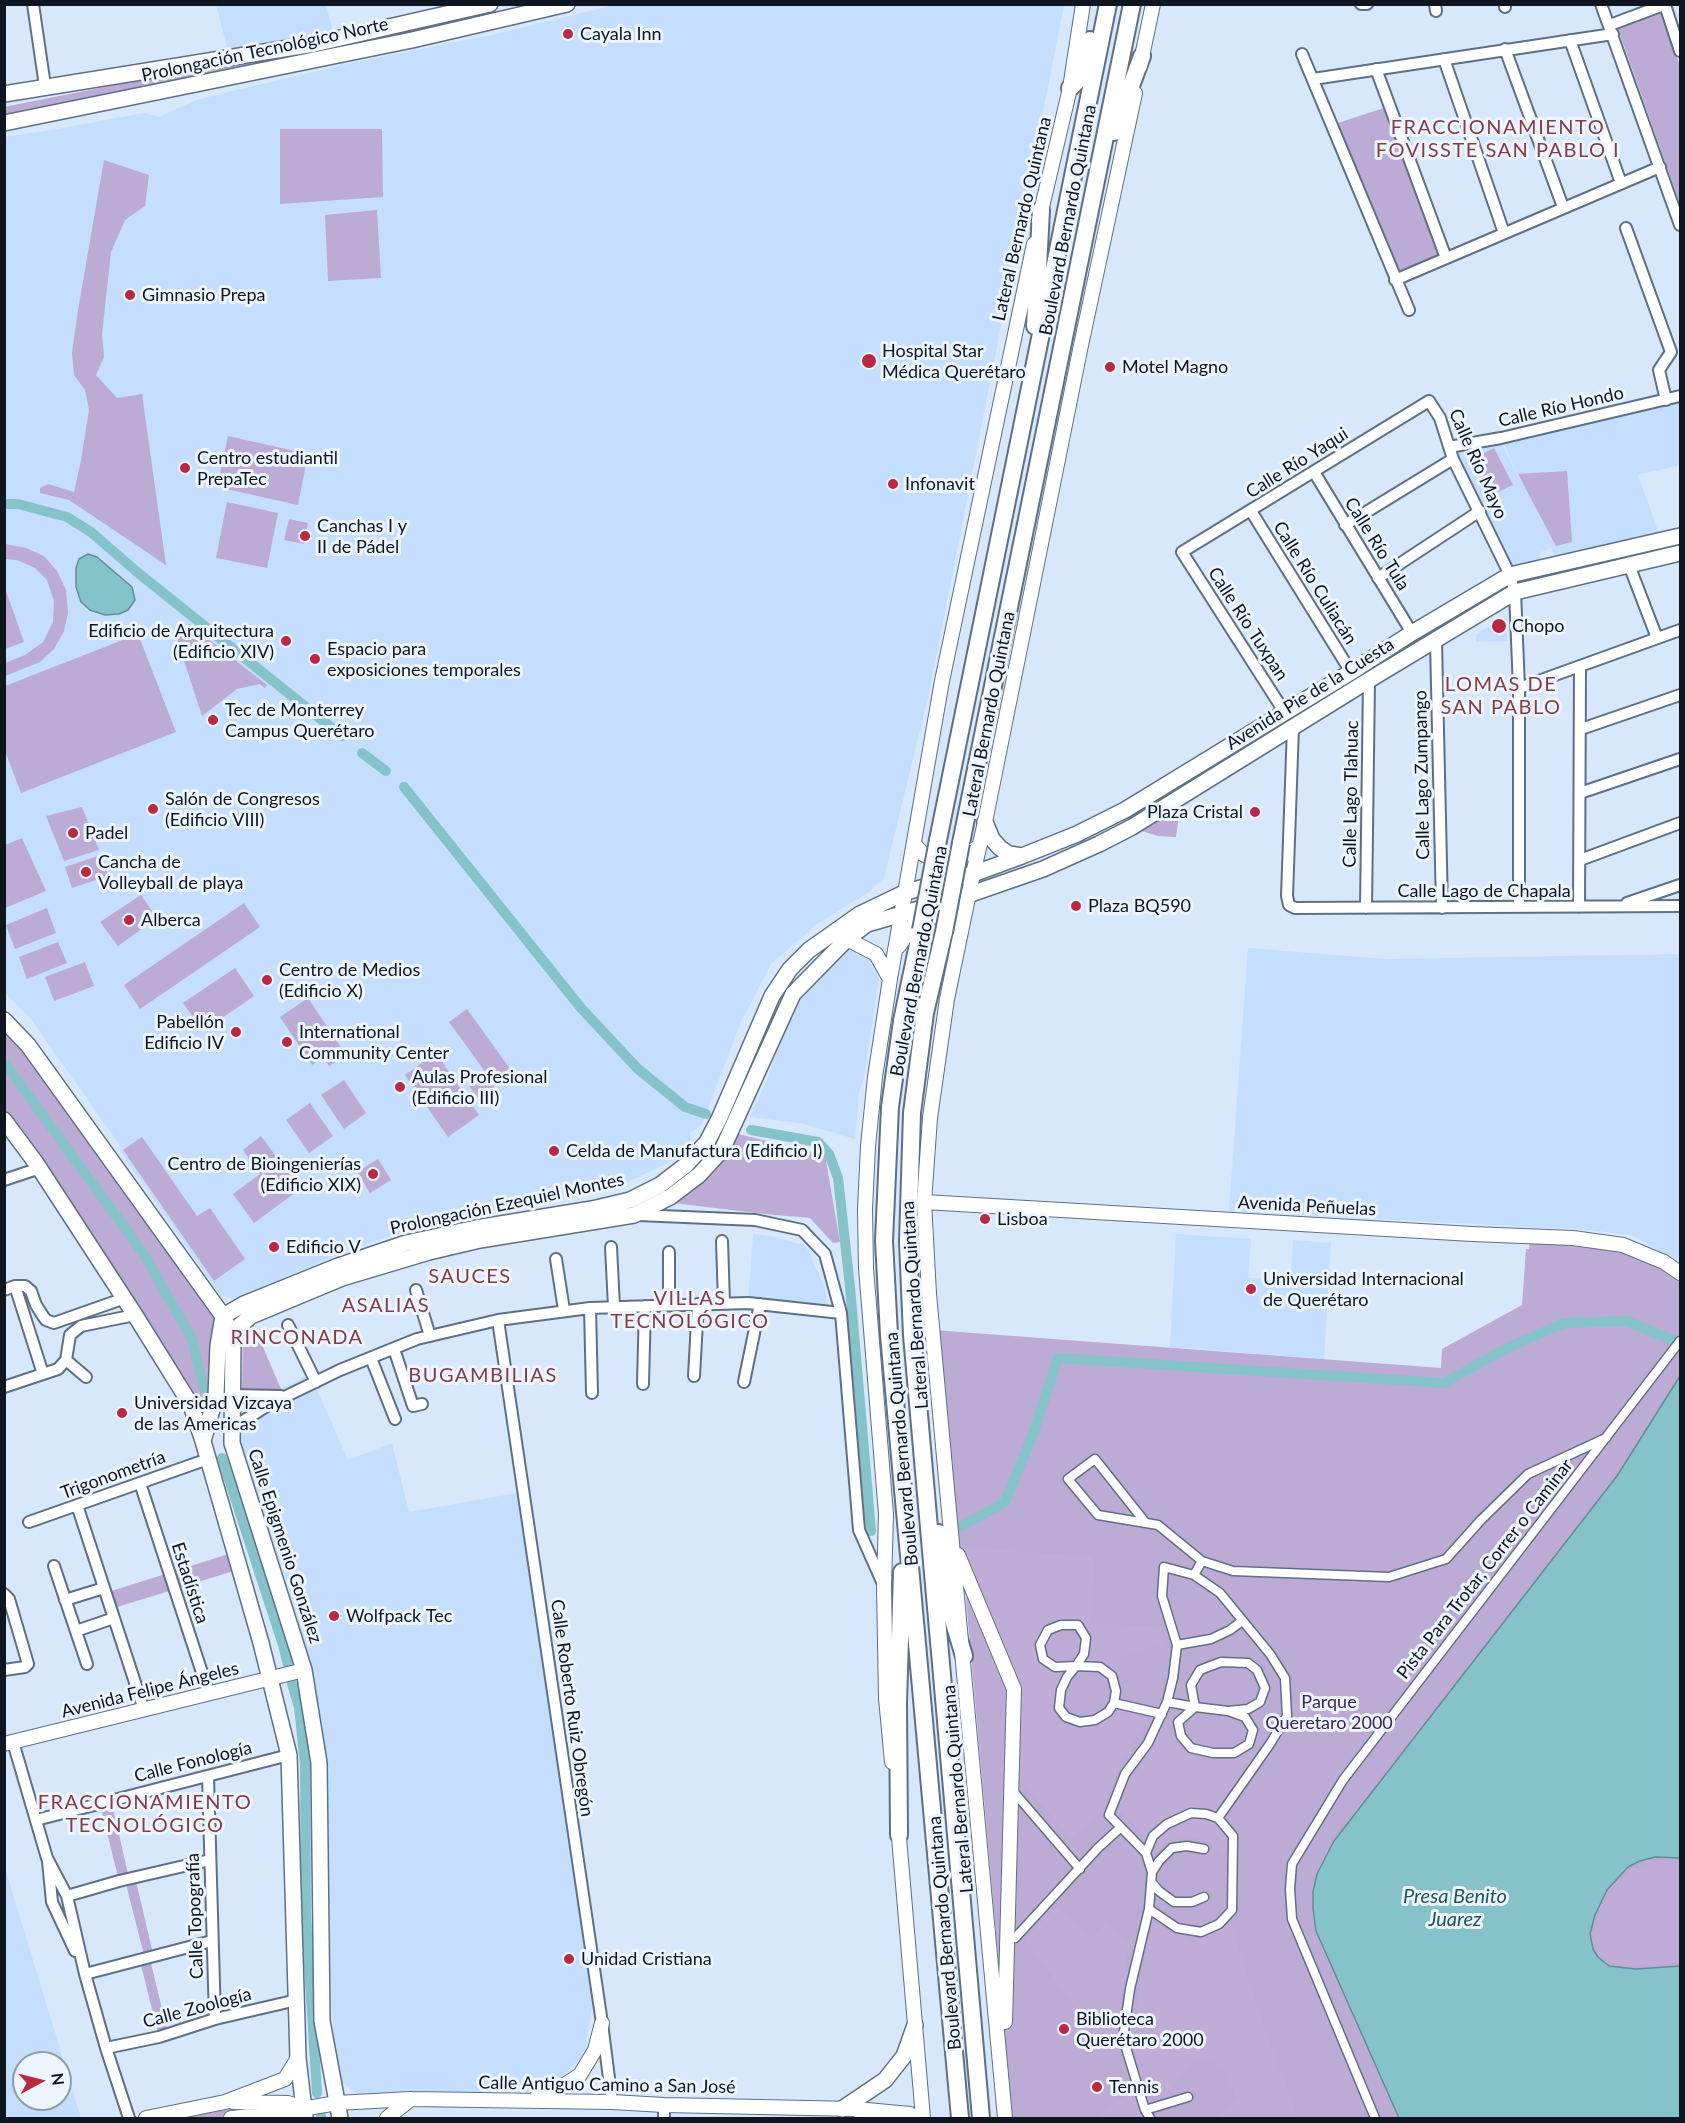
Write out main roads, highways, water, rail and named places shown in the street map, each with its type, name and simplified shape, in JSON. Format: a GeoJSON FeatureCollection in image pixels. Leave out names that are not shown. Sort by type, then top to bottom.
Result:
{"type":"FeatureCollection","features":[{"type":"Feature","properties":{"kind":"main road","name":"Prolongación Tecnológico Norte"},"geometry":{"type":"LineString","coordinates":[[4,94],[314,44],[490,4]]}},
{"type":"Feature","properties":{"kind":"main road","name":"Prolongación Tecnológico Norte"},"geometry":{"type":"LineString","coordinates":[[4,123],[412,40],[567,4]]}},
{"type":"Feature","properties":{"kind":"main road"},"geometry":{"type":"LineString","coordinates":[[1070,88],[1081,77],[1099,4]]}},
{"type":"Feature","properties":{"kind":"main road","name":"Boulevard Bernardo Quintana"},"geometry":{"type":"LineString","coordinates":[[960,2118],[906,1549],[904,1495],[889,1335],[884,1241],[885,1177],[890,1107],[902,1021],[1108,4]]}},
{"type":"Feature","properties":{"kind":"main road","name":"Boulevard Bernardo Quintana"},"geometry":{"type":"LineString","coordinates":[[981,2118],[944,1540],[921,1445],[912,1335],[908,1242],[912,1113],[925,1013],[944,932],[1131,4]]}},
{"type":"Feature","properties":{"kind":"main road"},"geometry":{"type":"LineString","coordinates":[[409,24],[412,40]]}},
{"type":"Feature","properties":{"kind":"main road"},"geometry":{"type":"LineString","coordinates":[[1096,181],[1142,56]]}},
{"type":"Feature","properties":{"kind":"main road"},"geometry":{"type":"LineString","coordinates":[[1032,382],[1041,210]]}},
{"type":"Feature","properties":{"kind":"main road","name":"Avenida Pie de la Cuesta"},"geometry":{"type":"LineString","coordinates":[[906,892],[973,874],[1022,856],[1077,834],[1125,810],[1510,575],[1680,536]]}},
{"type":"Feature","properties":{"kind":"main road","name":"Avenida Pie de la Cuesta"},"geometry":{"type":"LineString","coordinates":[[902,913],[969,895],[1043,869],[1116,836],[1515,592],[1680,553]]}},
{"type":"Feature","properties":{"kind":"main road"},"geometry":{"type":"LineString","coordinates":[[986,822],[992,839],[999,848],[1009,854],[1022,856]]}},
{"type":"Feature","properties":{"kind":"main road","name":"Prolongación Ezequiel Montes"},"geometry":{"type":"LineString","coordinates":[[223,1316],[244,1304],[338,1266],[406,1243],[476,1228],[592,1209],[630,1200],[660,1185],[686,1165],[706,1142],[719,1119],[772,996],[790,969],[809,950],[865,919],[906,892]]}},
{"type":"Feature","properties":{"kind":"main road","name":"Prolongación Ezequiel Montes"},"geometry":{"type":"LineString","coordinates":[[231,1333],[250,1316],[342,1278],[429,1252],[480,1240],[634,1215],[669,1197],[699,1175],[722,1150],[793,994],[865,919],[902,913]]}},
{"type":"Feature","properties":{"kind":"main road","name":"Calle Epigmenio González"},"geometry":{"type":"LineString","coordinates":[[4,1020],[28,1045],[223,1316],[231,1333],[233,1342],[232,1443],[304,1671],[319,1763],[322,2021],[337,2108]]}},
{"type":"Feature","properties":{"kind":"main road"},"geometry":{"type":"LineString","coordinates":[[4,1119],[40,1168],[125,1298],[191,1405],[203,1441],[271,1679],[289,1755],[298,2058],[305,2111]]}},
{"type":"Feature","properties":{"kind":"main road"},"geometry":{"type":"LineString","coordinates":[[203,1441],[216,1396],[218,1346],[223,1316]]}},
{"type":"Feature","properties":{"kind":"main road"},"geometry":{"type":"LineString","coordinates":[[944,1540],[951,1613],[964,1656]]}},
{"type":"Feature","properties":{"kind":"main road"},"geometry":{"type":"LineString","coordinates":[[899,1835],[898,1703],[906,1549]]}},
{"type":"Feature","properties":{"kind":"main road"},"geometry":{"type":"LineString","coordinates":[[878,2118],[849,2109],[885,2080],[904,2056],[915,2025]]}},
{"type":"Feature","properties":{"kind":"water"},"geometry":{"type":"Polygon","coordinates":[[[88,554],[97,557],[132,587],[135,600],[128,610],[119,614],[105,615],[90,610],[81,602],[76,587],[76,568],[79,559],[88,554]]]}},
{"type":"Feature","properties":{"kind":"water","name":"Presa Benito Juarez"},"geometry":{"type":"Polygon","coordinates":[[[1680,1376],[1680,1858],[1655,1857],[1628,1867],[1607,1890],[1595,1915],[1590,1934],[1593,1949],[1598,1957],[1609,1966],[1636,1969],[1680,1966],[1680,2118],[1399,2118],[1316,1931],[1313,1892],[1317,1874],[1334,1841],[1617,1476],[1680,1376]]]}},
{"type":"Feature","properties":{"kind":"waterway"},"geometry":{"type":"LineString","coordinates":[[4,504],[18,504],[67,517],[91,532],[137,572],[342,736]]}},
{"type":"Feature","properties":{"kind":"waterway"},"geometry":{"type":"LineString","coordinates":[[362,753],[386,771]]}},
{"type":"Feature","properties":{"kind":"waterway"},"geometry":{"type":"LineString","coordinates":[[404,787],[581,1008],[638,1069],[685,1107],[706,1114]]}},
{"type":"Feature","properties":{"kind":"waterway"},"geometry":{"type":"LineString","coordinates":[[4,1062],[143,1253],[192,1339],[204,1389]]}},
{"type":"Feature","properties":{"kind":"waterway"},"geometry":{"type":"LineString","coordinates":[[751,1130],[818,1142],[829,1154],[838,1178],[850,1287],[871,1531]]}},
{"type":"Feature","properties":{"kind":"waterway"},"geometry":{"type":"LineString","coordinates":[[962,1526],[1005,1502],[1033,1434],[1058,1358],[1444,1383],[1507,1348],[1564,1323],[1626,1321],[1680,1343]]}},
{"type":"Feature","properties":{"kind":"waterway"},"geometry":{"type":"LineString","coordinates":[[222,1458],[288,1665]]}},
{"type":"Feature","properties":{"kind":"waterway"},"geometry":{"type":"LineString","coordinates":[[292,1684],[299,1707],[305,1765],[306,1917],[317,2093]]}},
{"type":"Feature","properties":{"kind":"place","name":"Cayala Inn"},"geometry":{"type":"Point","coordinates":[568,34]}},
{"type":"Feature","properties":{"kind":"place","name":"Gimnasio Prepa"},"geometry":{"type":"Point","coordinates":[130,295]}},
{"type":"Feature","properties":{"kind":"place","name":"Hospital Star Médica Querétaro"},"geometry":{"type":"Point","coordinates":[869,361]}},
{"type":"Feature","properties":{"kind":"place","name":"Motel Magno"},"geometry":{"type":"Point","coordinates":[1110,367]}},
{"type":"Feature","properties":{"kind":"place","name":"Centro estudiantil PrepaTec"},"geometry":{"type":"Point","coordinates":[185,468]}},
{"type":"Feature","properties":{"kind":"place","name":"Infonavit"},"geometry":{"type":"Point","coordinates":[893,484]}},
{"type":"Feature","properties":{"kind":"place","name":"Canchas I y II de Pádel"},"geometry":{"type":"Point","coordinates":[305,536]}},
{"type":"Feature","properties":{"kind":"place","name":"Chopo"},"geometry":{"type":"Point","coordinates":[1499,626]}},
{"type":"Feature","properties":{"kind":"place","name":"Edificio de Arquitectura (Edificio XIV)"},"geometry":{"type":"Point","coordinates":[286,641]}},
{"type":"Feature","properties":{"kind":"place","name":"Espacio para exposiciones temporales"},"geometry":{"type":"Point","coordinates":[315,659]}},
{"type":"Feature","properties":{"kind":"place","name":"Tec de Monterrey Campus Querétaro"},"geometry":{"type":"Point","coordinates":[213,720]}},
{"type":"Feature","properties":{"kind":"place","name":"Salón de Congresos (Edificio VIII)"},"geometry":{"type":"Point","coordinates":[153,809]}},
{"type":"Feature","properties":{"kind":"place","name":"Plaza Cristal"},"geometry":{"type":"Point","coordinates":[1255,812]}},
{"type":"Feature","properties":{"kind":"place","name":"Padel"},"geometry":{"type":"Point","coordinates":[73,833]}},
{"type":"Feature","properties":{"kind":"place","name":"Cancha de Volleyball de playa"},"geometry":{"type":"Point","coordinates":[86,872]}},
{"type":"Feature","properties":{"kind":"place","name":"Plaza BQ590"},"geometry":{"type":"Point","coordinates":[1076,906]}},
{"type":"Feature","properties":{"kind":"place","name":"Alberca"},"geometry":{"type":"Point","coordinates":[129,920]}},
{"type":"Feature","properties":{"kind":"place","name":"Centro de Medios (Edificio X)"},"geometry":{"type":"Point","coordinates":[267,980]}},
{"type":"Feature","properties":{"kind":"place","name":"Pabellón Edificio IV"},"geometry":{"type":"Point","coordinates":[236,1032]}},
{"type":"Feature","properties":{"kind":"place","name":"International Community Center"},"geometry":{"type":"Point","coordinates":[287,1042]}},
{"type":"Feature","properties":{"kind":"place","name":"Aulas Profesional (Edificio III)"},"geometry":{"type":"Point","coordinates":[400,1087]}},
{"type":"Feature","properties":{"kind":"place","name":"Celda de Manufactura (Edificio I)"},"geometry":{"type":"Point","coordinates":[554,1151]}},
{"type":"Feature","properties":{"kind":"place","name":"Centro de Bioingenierías (Edificio XIX)"},"geometry":{"type":"Point","coordinates":[373,1174]}},
{"type":"Feature","properties":{"kind":"place","name":"Lisboa"},"geometry":{"type":"Point","coordinates":[985,1219]}},
{"type":"Feature","properties":{"kind":"place","name":"Edificio V"},"geometry":{"type":"Point","coordinates":[274,1247]}},
{"type":"Feature","properties":{"kind":"place","name":"Universidad Internacional de Querétaro"},"geometry":{"type":"Point","coordinates":[1251,1289]}},
{"type":"Feature","properties":{"kind":"place","name":"Universidad Vizcaya de las Americas"},"geometry":{"type":"Point","coordinates":[122,1413]}},
{"type":"Feature","properties":{"kind":"place","name":"Wolfpack Tec"},"geometry":{"type":"Point","coordinates":[334,1616]}},
{"type":"Feature","properties":{"kind":"place","name":"Unidad Cristiana"},"geometry":{"type":"Point","coordinates":[569,1959]}},
{"type":"Feature","properties":{"kind":"place","name":"Biblioteca Querétaro 2000"},"geometry":{"type":"Point","coordinates":[1064,2029]}},
{"type":"Feature","properties":{"kind":"place","name":"Tennis"},"geometry":{"type":"Point","coordinates":[1097,2087]}},
{"type":"Feature","properties":{"kind":"district","name":"FRACCIONAMIENTO FOVISSTE SAN PABLO I"},"geometry":{"type":"Point","coordinates":[1498,140]}},
{"type":"Feature","properties":{"kind":"district","name":"LOMAS DE SAN PABLO"},"geometry":{"type":"Point","coordinates":[1501,696]}},
{"type":"Feature","properties":{"kind":"district","name":"SAUCES"},"geometry":{"type":"Point","coordinates":[470,1277]}},
{"type":"Feature","properties":{"kind":"district","name":"ASALIAS"},"geometry":{"type":"Point","coordinates":[386,1306]}},
{"type":"Feature","properties":{"kind":"district","name":"VILLAS TECNOLÓGICO"},"geometry":{"type":"Point","coordinates":[690,1310]}},
{"type":"Feature","properties":{"kind":"district","name":"RINCONADA"},"geometry":{"type":"Point","coordinates":[297,1338]}},
{"type":"Feature","properties":{"kind":"district","name":"BUGAMBILIAS"},"geometry":{"type":"Point","coordinates":[483,1376]}},
{"type":"Feature","properties":{"kind":"district","name":"FRACCIONAMIENTO TECNOLÓGICO"},"geometry":{"type":"Point","coordinates":[145,1814]}},
{"type":"Feature","properties":{"kind":"park label","name":"Parque Queretaro 2000"},"geometry":{"type":"Point","coordinates":[1329,1712]}}]}
